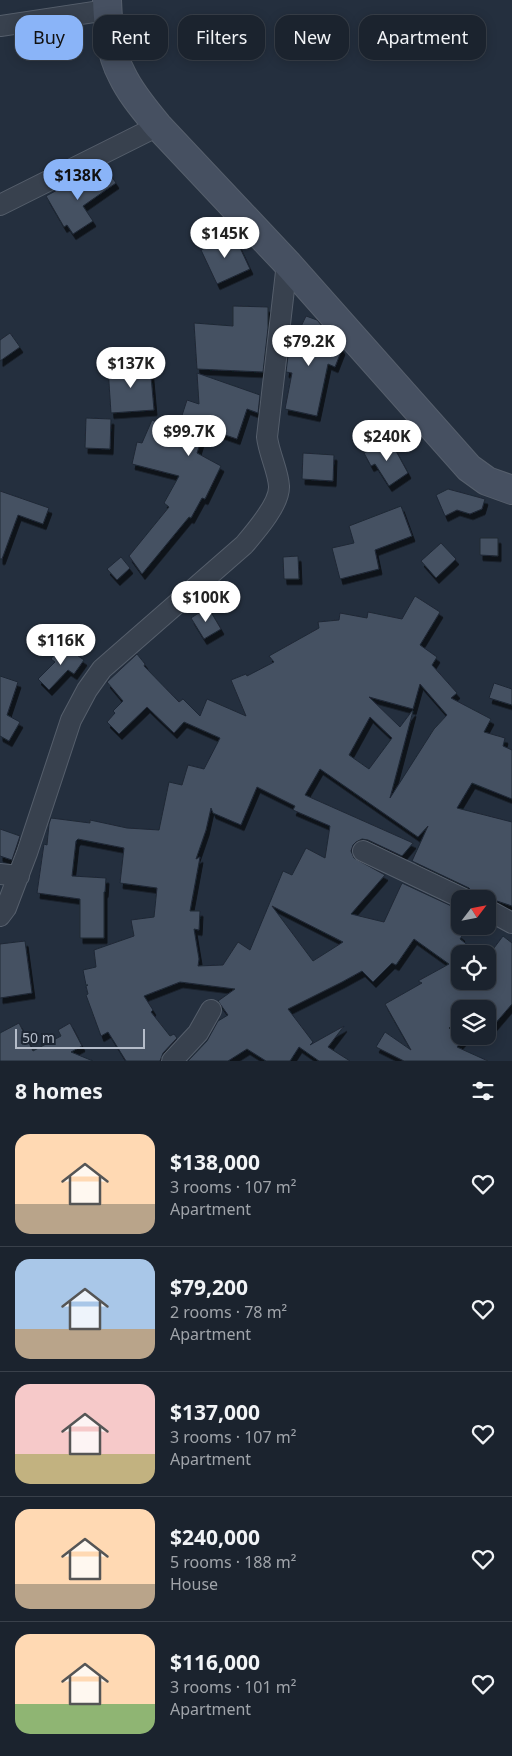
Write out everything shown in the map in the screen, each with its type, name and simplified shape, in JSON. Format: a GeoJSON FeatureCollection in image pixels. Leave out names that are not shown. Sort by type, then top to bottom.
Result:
{"type":"FeatureCollection","features":[{"type":"Feature","properties":{"kind":"street"},"geometry":{"type":"LineString","coordinates":[[0,26],[107,5],[113,51],[122,74],[138,102],[158,126],[287,263],[469,468],[486,482],[512,490]]}},
{"type":"Feature","properties":{"kind":"street"},"geometry":{"type":"LineString","coordinates":[[0,205],[158,126]]}},
{"type":"Feature","properties":{"kind":"street"},"geometry":{"type":"LineString","coordinates":[[0,916],[6,908],[9,875],[71,720],[87,690],[102,670],[244,545],[259,527],[277,498],[279,489],[278,479],[267,437],[287,263]]}},
{"type":"Feature","properties":{"kind":"street"},"geometry":{"type":"LineString","coordinates":[[362,850],[451,893]]}},
{"type":"Feature","properties":{"kind":"street"},"geometry":{"type":"LineString","coordinates":[[496,914],[512,923]]}},
{"type":"Feature","properties":{"kind":"street"},"geometry":{"type":"LineString","coordinates":[[172,1061],[198,1033],[211,1010]]}},
{"type":"Feature","properties":{"kind":"building"},"geometry":{"type":"Polygon","coordinates":[[[108,171],[116,183],[83,206],[93,221],[73,234],[67,225],[64,227],[46,196],[82,177],[86,184],[108,171]]]}},
{"type":"Feature","properties":{"kind":"building"},"geometry":{"type":"Polygon","coordinates":[[[234,235],[250,269],[217,284],[201,250],[234,235]]]}},
{"type":"Feature","properties":{"kind":"building"},"geometry":{"type":"Polygon","coordinates":[[[233,306],[268,307],[268,328],[263,372],[197,369],[194,323],[233,326],[233,306]]]}},
{"type":"Feature","properties":{"kind":"building"},"geometry":{"type":"Polygon","coordinates":[[[306,316],[317,320],[323,327],[319,336],[337,343],[342,349],[335,367],[328,364],[317,416],[285,409],[292,373],[286,372],[291,332],[298,333],[306,316]]]}},
{"type":"Feature","properties":{"kind":"building"},"geometry":{"type":"Polygon","coordinates":[[[10,333],[20,347],[0,361],[0,340],[10,333]]]}},
{"type":"Feature","properties":{"kind":"building"},"geometry":{"type":"Polygon","coordinates":[[[150,365],[154,410],[111,413],[108,368],[150,365]]]}},
{"type":"Feature","properties":{"kind":"building"},"geometry":{"type":"Polygon","coordinates":[[[197,373],[260,395],[258,413],[247,409],[237,439],[205,428],[197,453],[221,466],[205,499],[202,498],[191,518],[189,517],[142,574],[129,556],[169,507],[164,503],[179,476],[132,464],[137,442],[142,443],[152,420],[177,431],[187,400],[199,404],[197,373]]]}},
{"type":"Feature","properties":{"kind":"building"},"geometry":{"type":"Polygon","coordinates":[[[86,418],[111,419],[110,449],[85,448],[86,418]]]}},
{"type":"Feature","properties":{"kind":"building"},"geometry":{"type":"Polygon","coordinates":[[[390,440],[408,473],[389,486],[375,464],[371,466],[364,453],[390,440]]]}},
{"type":"Feature","properties":{"kind":"building"},"geometry":{"type":"Polygon","coordinates":[[[303,453],[334,455],[333,481],[302,479],[303,453]]]}},
{"type":"Feature","properties":{"kind":"building"},"geometry":{"type":"Polygon","coordinates":[[[448,489],[485,499],[482,509],[470,514],[457,510],[445,516],[436,495],[448,489]]]}},
{"type":"Feature","properties":{"kind":"building"},"geometry":{"type":"Polygon","coordinates":[[[0,491],[49,508],[43,524],[18,515],[2,559],[0,559],[0,491]]]}},
{"type":"Feature","properties":{"kind":"building"},"geometry":{"type":"Polygon","coordinates":[[[401,506],[412,536],[375,550],[379,569],[340,579],[332,548],[354,543],[349,526],[401,506]]]}},
{"type":"Feature","properties":{"kind":"building"},"geometry":{"type":"Polygon","coordinates":[[[480,538],[498,538],[498,556],[480,555],[480,538]]]}},
{"type":"Feature","properties":{"kind":"building"},"geometry":{"type":"Polygon","coordinates":[[[441,543],[456,559],[436,578],[421,561],[441,543]]]}},
{"type":"Feature","properties":{"kind":"building"},"geometry":{"type":"Polygon","coordinates":[[[298,556],[299,579],[284,579],[283,557],[298,556]]]}},
{"type":"Feature","properties":{"kind":"building"},"geometry":{"type":"Polygon","coordinates":[[[121,557],[130,568],[117,580],[107,569],[121,557]]]}},
{"type":"Feature","properties":{"kind":"building"},"geometry":{"type":"Polygon","coordinates":[[[415,596],[440,612],[420,645],[437,657],[432,665],[457,693],[451,698],[491,719],[484,732],[505,738],[503,746],[512,750],[512,799],[472,783],[457,808],[512,822],[512,906],[496,901],[496,890],[471,890],[412,861],[428,826],[418,837],[320,769],[305,795],[413,843],[402,856],[368,840],[362,839],[353,845],[351,851],[354,858],[385,875],[351,914],[384,922],[402,883],[451,906],[451,935],[461,935],[460,939],[468,945],[451,945],[451,990],[496,990],[496,945],[503,936],[512,943],[512,1004],[496,1023],[496,1000],[451,1000],[451,1026],[449,1028],[451,1030],[451,1045],[459,1045],[457,1047],[488,1061],[404,1061],[376,1047],[385,1032],[411,1050],[385,1004],[422,983],[418,981],[449,964],[414,939],[396,965],[392,963],[373,982],[362,971],[288,1009],[313,1042],[310,1045],[344,1026],[328,1047],[350,1061],[319,1061],[299,1047],[290,1061],[266,1061],[247,1049],[228,1061],[188,1061],[207,1041],[218,1021],[228,1015],[218,1001],[235,989],[180,982],[144,996],[153,1010],[151,1012],[170,1036],[174,1034],[177,1038],[163,1053],[160,1061],[126,1061],[108,1032],[101,1036],[86,995],[88,994],[86,986],[88,985],[86,985],[83,970],[96,967],[94,950],[134,936],[131,920],[154,917],[157,888],[120,883],[124,848],[78,839],[76,841],[72,876],[106,878],[104,892],[104,938],[80,938],[80,899],[37,893],[44,844],[47,845],[49,824],[51,818],[90,823],[90,820],[127,828],[159,830],[169,782],[182,785],[188,765],[204,769],[220,738],[184,722],[174,733],[147,707],[119,734],[107,722],[115,713],[113,711],[123,701],[107,682],[137,654],[145,664],[144,666],[179,702],[183,699],[200,716],[207,699],[246,716],[231,680],[246,674],[247,676],[274,662],[269,656],[319,628],[318,622],[339,620],[340,613],[367,618],[368,612],[402,619],[415,596]],[[420,684],[413,709],[369,697],[400,727],[413,711],[390,798],[434,729],[447,715],[420,684]],[[370,717],[349,755],[369,769],[392,738],[370,717]],[[257,787],[241,825],[213,813],[211,808],[196,859],[200,857],[190,911],[200,911],[199,930],[194,929],[199,959],[198,966],[223,965],[238,942],[250,950],[283,871],[292,875],[306,848],[325,858],[330,826],[293,810],[295,806],[257,787]],[[272,906],[313,961],[343,942],[272,906]]]}},
{"type":"Feature","properties":{"kind":"building"},"geometry":{"type":"Polygon","coordinates":[[[208,607],[221,629],[204,639],[191,618],[208,607]]]}},
{"type":"Feature","properties":{"kind":"building"},"geometry":{"type":"Polygon","coordinates":[[[61,644],[84,660],[74,674],[68,670],[49,690],[38,679],[55,662],[51,659],[61,644]]]}},
{"type":"Feature","properties":{"kind":"building"},"geometry":{"type":"Polygon","coordinates":[[[0,676],[18,682],[7,715],[20,722],[9,741],[0,736],[0,676]]]}},
{"type":"Feature","properties":{"kind":"building"},"geometry":{"type":"Polygon","coordinates":[[[494,683],[512,689],[512,705],[489,698],[494,683]]]}},
{"type":"Feature","properties":{"kind":"building"},"geometry":{"type":"Polygon","coordinates":[[[0,829],[20,836],[12,860],[0,856],[0,829]]]}},
{"type":"Feature","properties":{"kind":"building"},"geometry":{"type":"Polygon","coordinates":[[[25,941],[32,993],[0,998],[0,944],[25,941]]]}},
{"type":"Feature","properties":{"kind":"building"},"geometry":{"type":"Polygon","coordinates":[[[19,1023],[33,1051],[61,1036],[58,1030],[70,1023],[82,1046],[71,1052],[93,1061],[0,1061],[0,1033],[19,1023]]]}}]}
